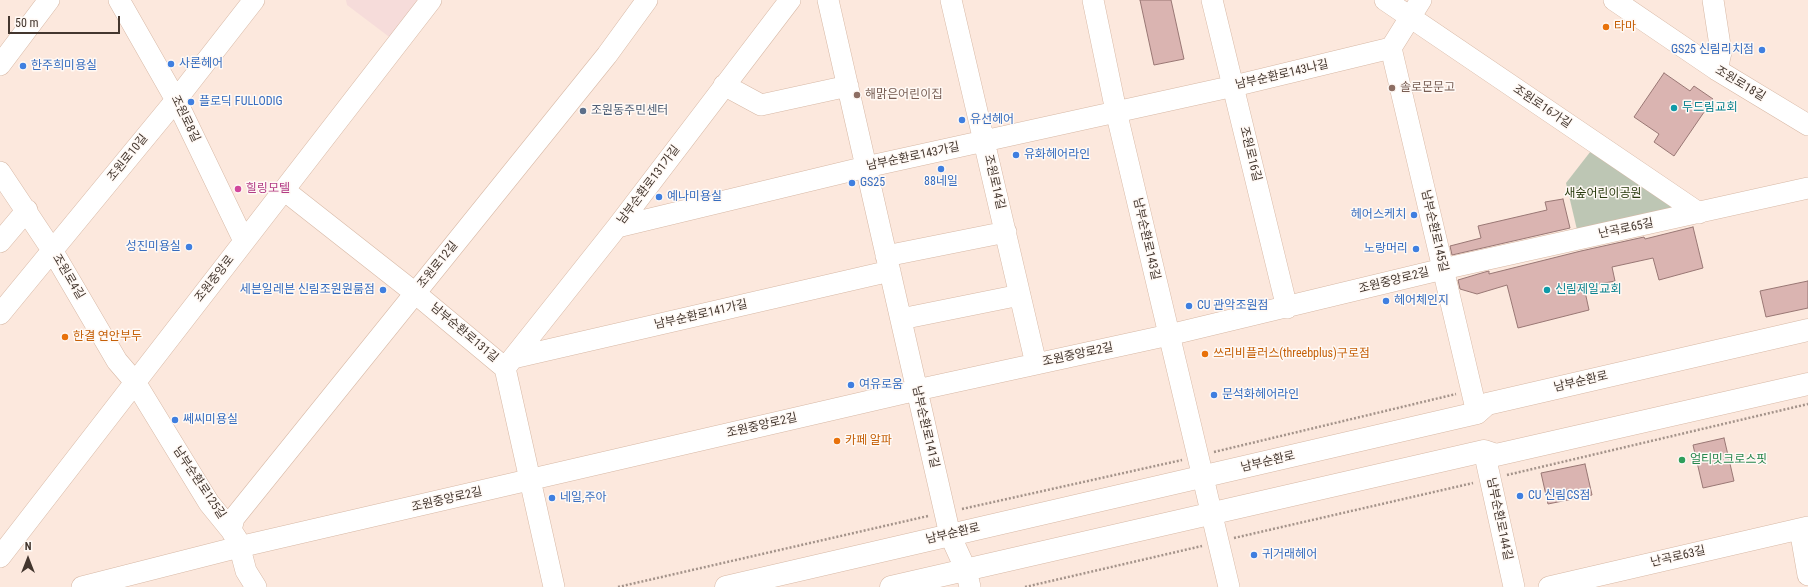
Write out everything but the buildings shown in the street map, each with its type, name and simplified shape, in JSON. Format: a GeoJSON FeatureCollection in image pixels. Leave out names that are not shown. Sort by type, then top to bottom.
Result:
{"type":"FeatureCollection","features":[{"type":"Feature","properties":{"kind":"main road","name":"남부순환로"},"geometry":{"type":"LineString","coordinates":[[726,587],[1202,478],[1477,413],[1487,404],[1808,330]]}},
{"type":"Feature","properties":{"kind":"main road"},"geometry":{"type":"LineString","coordinates":[[891,587],[968,578],[1210,513],[1484,451],[1496,455],[1808,384]]}},
{"type":"Feature","properties":{"kind":"street"},"geometry":{"type":"LineString","coordinates":[[0,65],[49,0]]}},
{"type":"Feature","properties":{"kind":"street","name":"조원로8길"},"geometry":{"type":"LineString","coordinates":[[119,0],[176,100],[244,241]]}},
{"type":"Feature","properties":{"kind":"street","name":"조원로10길"},"geometry":{"type":"LineString","coordinates":[[0,314],[176,100],[254,0]]}},
{"type":"Feature","properties":{"kind":"street","name":"조원중앙로"},"geometry":{"type":"LineString","coordinates":[[0,557],[431,0]]}},
{"type":"Feature","properties":{"kind":"street","name":"조원로12길"},"geometry":{"type":"LineString","coordinates":[[235,539],[234,518],[607,55],[646,0]]}},
{"type":"Feature","properties":{"kind":"street","name":"남부순환로131가길"},"geometry":{"type":"LineString","coordinates":[[509,363],[617,227],[790,0]]}},
{"type":"Feature","properties":{"kind":"street","name":"남부순환로141길"},"geometry":{"type":"LineString","coordinates":[[828,0],[950,535],[968,578]]}},
{"type":"Feature","properties":{"kind":"street","name":"조원로14길"},"geometry":{"type":"LineString","coordinates":[[951,0],[1036,364]]}},
{"type":"Feature","properties":{"kind":"street","name":"남부순환로143길"},"geometry":{"type":"LineString","coordinates":[[1093,0],[1116,111],[1228,587]]}},
{"type":"Feature","properties":{"kind":"street","name":"조원로16길"},"geometry":{"type":"LineString","coordinates":[[1212,0],[1287,308]]}},
{"type":"Feature","properties":{"kind":"street","name":"조원로16가길"},"geometry":{"type":"LineString","coordinates":[[1384,0],[1699,213]]}},
{"type":"Feature","properties":{"kind":"street"},"geometry":{"type":"LineString","coordinates":[[1391,48],[1421,0]]}},
{"type":"Feature","properties":{"kind":"street","name":"조원로18길"},"geometry":{"type":"LineString","coordinates":[[1614,0],[1717,70],[1808,125]]}},
{"type":"Feature","properties":{"kind":"street"},"geometry":{"type":"LineString","coordinates":[[1713,0],[1721,52],[1717,70]]}},
{"type":"Feature","properties":{"kind":"street","name":"남부순환로143나길"},"geometry":{"type":"LineString","coordinates":[[1116,111],[1234,86],[1391,48]]}},
{"type":"Feature","properties":{"kind":"street","name":"남부순환로145길"},"geometry":{"type":"LineString","coordinates":[[1391,48],[1477,413]]}},
{"type":"Feature","properties":{"kind":"street"},"geometry":{"type":"LineString","coordinates":[[724,85],[761,105],[848,86]]}},
{"type":"Feature","properties":{"kind":"street","name":"남부순환로143가길"},"geometry":{"type":"LineString","coordinates":[[617,227],[866,166],[1116,111]]}},
{"type":"Feature","properties":{"kind":"street","name":"조원로4길"},"geometry":{"type":"LineString","coordinates":[[0,172],[27,210],[52,250],[117,361],[135,382]]}},
{"type":"Feature","properties":{"kind":"street","name":"난곡로65길"},"geometry":{"type":"LineString","coordinates":[[1443,269],[1808,188]]}},
{"type":"Feature","properties":{"kind":"street","name":"남부순환로131길"},"geometry":{"type":"LineString","coordinates":[[284,190],[415,293],[509,363],[531,481],[554,587]]}},
{"type":"Feature","properties":{"kind":"street"},"geometry":{"type":"LineString","coordinates":[[0,242],[27,210]]}},
{"type":"Feature","properties":{"kind":"street"},"geometry":{"type":"LineString","coordinates":[[888,263],[1006,232]]}},
{"type":"Feature","properties":{"kind":"street","name":"남부순환로141가길"},"geometry":{"type":"LineString","coordinates":[[509,363],[888,263]]}},
{"type":"Feature","properties":{"kind":"street","name":"조원중앙로2길"},"geometry":{"type":"LineString","coordinates":[[82,587],[235,539],[531,481],[917,390],[1287,308],[1443,269]]}},
{"type":"Feature","properties":{"kind":"street"},"geometry":{"type":"LineString","coordinates":[[901,319],[1020,295]]}},
{"type":"Feature","properties":{"kind":"street","name":"남부순환로125길"},"geometry":{"type":"LineString","coordinates":[[135,382],[209,503],[235,539],[246,570],[256,587]]}},
{"type":"Feature","properties":{"kind":"street","name":"남부순환로144길"},"geometry":{"type":"LineString","coordinates":[[1484,451],[1514,587]]}},
{"type":"Feature","properties":{"kind":"street"},"geometry":{"type":"LineString","coordinates":[[1804,528],[1808,576]]}},
{"type":"Feature","properties":{"kind":"street","name":"난곡로63길"},"geometry":{"type":"LineString","coordinates":[[1549,587],[1804,528]]}},
{"type":"Feature","properties":{"kind":"path"},"geometry":{"type":"LineString","coordinates":[[1026,587],[1808,404]]}},
{"type":"Feature","properties":{"kind":"shaded area"},"geometry":{"type":"Polygon","coordinates":[[[346,0],[423,0],[392,39],[347,5],[346,0]]]}},
{"type":"Feature","properties":{"kind":"green space","name":"새숲어린이공원"},"geometry":{"type":"Polygon","coordinates":[[[1594,147],[1689,211],[1578,234],[1566,183],[1594,147]]]}},
{"type":"Feature","properties":{"kind":"place","name":"타마"},"geometry":{"type":"Point","coordinates":[1606,27]}},
{"type":"Feature","properties":{"kind":"place","name":"GS25 신림리치점"},"geometry":{"type":"Point","coordinates":[1762,50]}},
{"type":"Feature","properties":{"kind":"place","name":"사론헤어"},"geometry":{"type":"Point","coordinates":[171,64]}},
{"type":"Feature","properties":{"kind":"place","name":"한주희미용실"},"geometry":{"type":"Point","coordinates":[23,66]}},
{"type":"Feature","properties":{"kind":"place","name":"솔로몬문고"},"geometry":{"type":"Point","coordinates":[1392,88]}},
{"type":"Feature","properties":{"kind":"place","name":"해맑은어린이집"},"geometry":{"type":"Point","coordinates":[857,95]}},
{"type":"Feature","properties":{"kind":"place","name":"플로딕 FULLODIG"},"geometry":{"type":"Point","coordinates":[191,102]}},
{"type":"Feature","properties":{"kind":"place","name":"두드림교회"},"geometry":{"type":"Point","coordinates":[1674,108]}},
{"type":"Feature","properties":{"kind":"place","name":"조원동주민센터"},"geometry":{"type":"Point","coordinates":[583,111]}},
{"type":"Feature","properties":{"kind":"place","name":"유선헤어"},"geometry":{"type":"Point","coordinates":[962,120]}},
{"type":"Feature","properties":{"kind":"place","name":"유화헤어라인"},"geometry":{"type":"Point","coordinates":[1016,155]}},
{"type":"Feature","properties":{"kind":"place","name":"88네일"},"geometry":{"type":"Point","coordinates":[941,169]}},
{"type":"Feature","properties":{"kind":"place","name":"GS25"},"geometry":{"type":"Point","coordinates":[852,183]}},
{"type":"Feature","properties":{"kind":"place","name":"힐링모텔"},"geometry":{"type":"Point","coordinates":[238,189]}},
{"type":"Feature","properties":{"kind":"place","name":"예나미용실"},"geometry":{"type":"Point","coordinates":[659,197]}},
{"type":"Feature","properties":{"kind":"place","name":"헤어스케치"},"geometry":{"type":"Point","coordinates":[1414,215]}},
{"type":"Feature","properties":{"kind":"place","name":"성진미용실"},"geometry":{"type":"Point","coordinates":[189,247]}},
{"type":"Feature","properties":{"kind":"place","name":"노랑머리"},"geometry":{"type":"Point","coordinates":[1416,249]}},
{"type":"Feature","properties":{"kind":"place","name":"세븐일레븐 신림조원원룸점"},"geometry":{"type":"Point","coordinates":[383,290]}},
{"type":"Feature","properties":{"kind":"place","name":"신림제일교회"},"geometry":{"type":"Point","coordinates":[1547,290]}},
{"type":"Feature","properties":{"kind":"place","name":"헤어체인지"},"geometry":{"type":"Point","coordinates":[1386,301]}},
{"type":"Feature","properties":{"kind":"place","name":"CU 관악조원점"},"geometry":{"type":"Point","coordinates":[1189,306]}},
{"type":"Feature","properties":{"kind":"place","name":"한결 연안부두"},"geometry":{"type":"Point","coordinates":[65,337]}},
{"type":"Feature","properties":{"kind":"place","name":"쓰리비플러스(threebplus)구로점"},"geometry":{"type":"Point","coordinates":[1205,354]}},
{"type":"Feature","properties":{"kind":"place","name":"여유로움"},"geometry":{"type":"Point","coordinates":[851,385]}},
{"type":"Feature","properties":{"kind":"place","name":"문석화헤어라인"},"geometry":{"type":"Point","coordinates":[1214,395]}},
{"type":"Feature","properties":{"kind":"place","name":"쎄씨미용실"},"geometry":{"type":"Point","coordinates":[175,420]}},
{"type":"Feature","properties":{"kind":"place","name":"카페 알파"},"geometry":{"type":"Point","coordinates":[837,441]}},
{"type":"Feature","properties":{"kind":"place","name":"얼티밋크로스핏"},"geometry":{"type":"Point","coordinates":[1682,460]}},
{"type":"Feature","properties":{"kind":"place","name":"CU 신림CS점"},"geometry":{"type":"Point","coordinates":[1520,496]}},
{"type":"Feature","properties":{"kind":"place","name":"네일,주아"},"geometry":{"type":"Point","coordinates":[552,498]}},
{"type":"Feature","properties":{"kind":"place","name":"귀거래헤어"},"geometry":{"type":"Point","coordinates":[1254,555]}}]}
